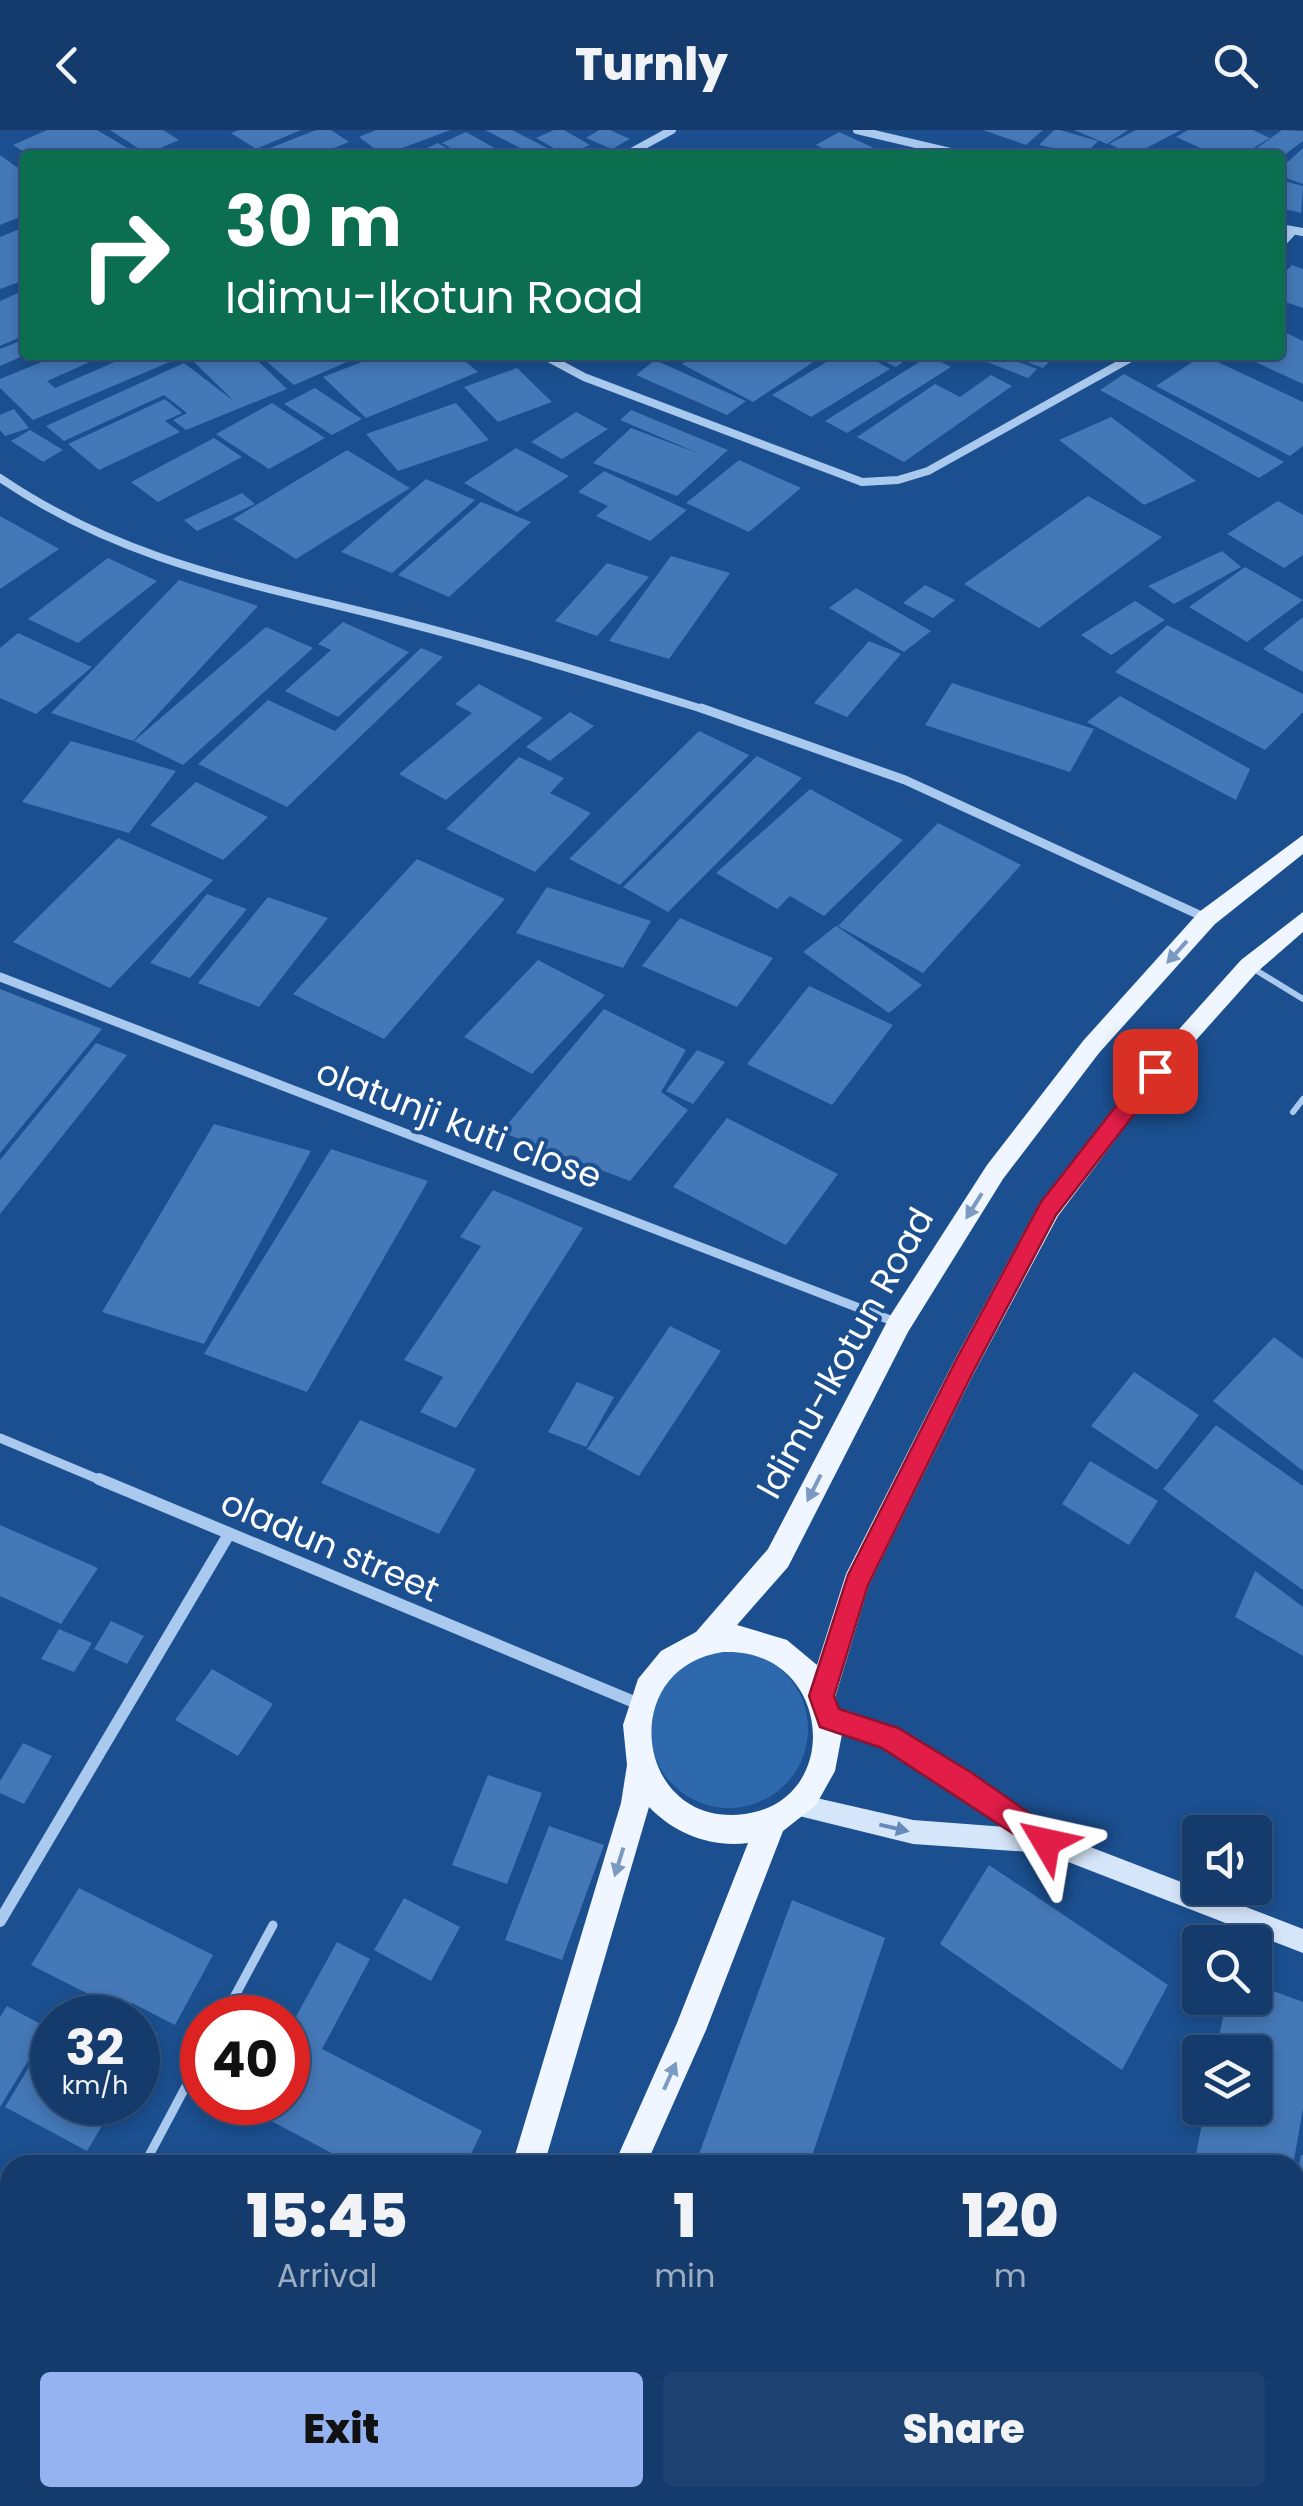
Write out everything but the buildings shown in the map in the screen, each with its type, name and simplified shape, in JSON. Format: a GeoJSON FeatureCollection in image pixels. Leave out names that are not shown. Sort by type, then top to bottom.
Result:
{"type":"FeatureCollection","features":[{"type":"Feature","properties":{"kind":"main road","name":"Idimu-Ikotun Road"},"geometry":{"type":"LineString","coordinates":[[705,1642],[778,1558],[899,1324],[996,1172],[1091,1047],[1207,918],[1303,843]]}},
{"type":"Feature","properties":{"kind":"main road"},"geometry":{"type":"LineString","coordinates":[[825,1708],[806,1673],[786,1654],[732,1639],[705,1642],[677,1654],[654,1676],[639,1704],[635,1736],[641,1767],[656,1794],[680,1814],[710,1827],[741,1830],[771,1823],[799,1806],[825,1766],[825,1708],[856,1583],[964,1367],[1049,1209],[1155,1071],[1249,966],[1303,920]]}},
{"type":"Feature","properties":{"kind":"main road"},"geometry":{"type":"LineString","coordinates":[[531,2155],[636,1803],[641,1767]]}},
{"type":"Feature","properties":{"kind":"main road"},"geometry":{"type":"LineString","coordinates":[[634,2155],[690,2030],[771,1823]]}},
{"type":"Feature","properties":{"kind":"street"},"geometry":{"type":"LineString","coordinates":[[635,150],[672,130]]}},
{"type":"Feature","properties":{"kind":"street"},"geometry":{"type":"LineString","coordinates":[[857,130],[942,150]]}},
{"type":"Feature","properties":{"kind":"street"},"geometry":{"type":"LineString","coordinates":[[1285,229],[1303,232]]}},
{"type":"Feature","properties":{"kind":"street"},"geometry":{"type":"LineString","coordinates":[[1285,240],[1293,230]]}},
{"type":"Feature","properties":{"kind":"street"},"geometry":{"type":"LineString","coordinates":[[553,360],[584,377],[862,482],[898,480],[928,471],[1127,360]]}},
{"type":"Feature","properties":{"kind":"street"},"geometry":{"type":"LineString","coordinates":[[0,478],[75,524],[219,580],[396,620],[789,735],[1003,819],[1207,918]]}},
{"type":"Feature","properties":{"kind":"street","name":"olatunji kuti close"},"geometry":{"type":"LineString","coordinates":[[0,977],[899,1324]]}},
{"type":"Feature","properties":{"kind":"street","name":"oladun street"},"geometry":{"type":"LineString","coordinates":[[0,1438],[639,1704]]}},
{"type":"Feature","properties":{"kind":"street"},"geometry":{"type":"LineString","coordinates":[[0,1921],[229,1534]]}},
{"type":"Feature","properties":{"kind":"street"},"geometry":{"type":"LineString","coordinates":[[825,1708],[888,1738],[962,1782],[1046,1842],[1303,1941]]}},
{"type":"Feature","properties":{"kind":"street"},"geometry":{"type":"LineString","coordinates":[[799,1806],[913,1832],[1046,1842]]}},
{"type":"Feature","properties":{"kind":"lane"},"geometry":{"type":"LineString","coordinates":[[1249,966],[1303,999]]}},
{"type":"Feature","properties":{"kind":"lane"},"geometry":{"type":"LineString","coordinates":[[1293,1112],[1303,1100]]}},
{"type":"Feature","properties":{"kind":"lane"},"geometry":{"type":"LineString","coordinates":[[236,1995],[273,1926]]}},
{"type":"Feature","properties":{"kind":"lane"},"geometry":{"type":"LineString","coordinates":[[149,2155],[180,2097]]}},
{"type":"Feature","properties":{"kind":"shaded area"},"geometry":{"type":"Polygon","coordinates":[[[729,1650],[759,1656],[785,1673],[802,1699],[808,1729],[802,1759],[785,1785],[759,1802],[729,1808],[699,1802],[673,1785],[656,1759],[650,1729],[656,1699],[673,1673],[699,1656],[729,1650]]]}},
{"type":"Feature","properties":{"kind":"route"},"geometry":{"type":"LineString","coordinates":[[1046,1842],[962,1782],[888,1738],[829,1718],[822,1696],[856,1583],[964,1367],[1049,1209],[1155,1071]]}}]}
